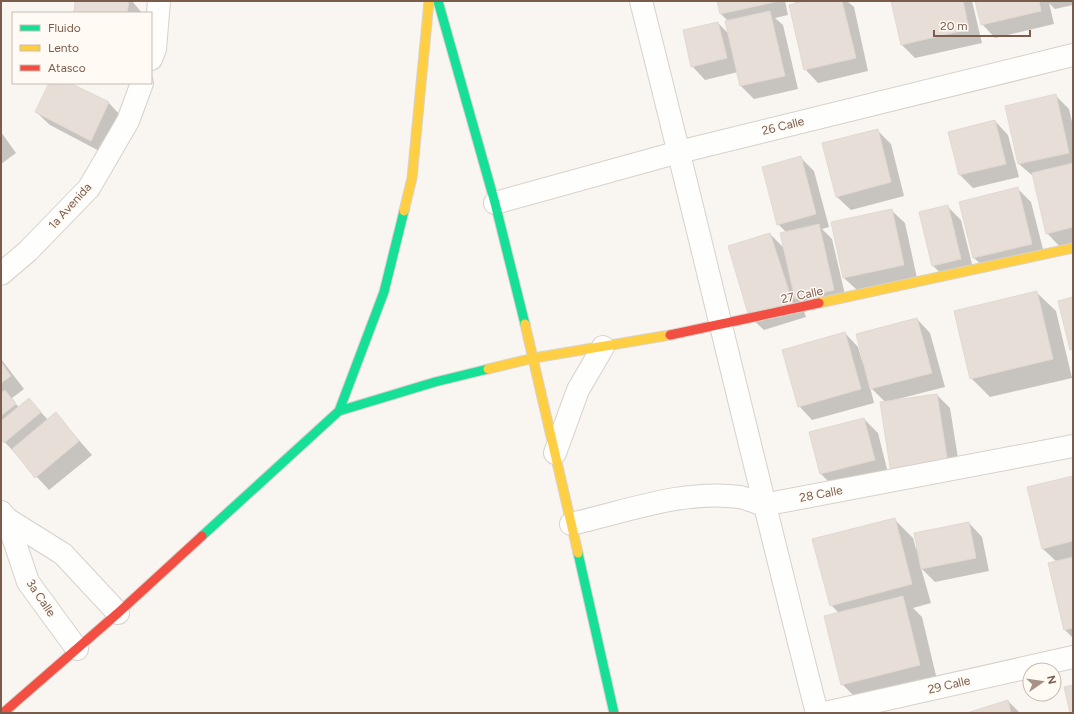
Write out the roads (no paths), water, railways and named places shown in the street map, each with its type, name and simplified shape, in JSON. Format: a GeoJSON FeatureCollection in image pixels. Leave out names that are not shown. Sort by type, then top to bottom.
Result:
{"type":"FeatureCollection","features":[{"type":"Feature","properties":{"kind":"street"},"geometry":{"type":"LineString","coordinates":[[152,56],[155,49],[159,1]]}},
{"type":"Feature","properties":{"kind":"street"},"geometry":{"type":"LineString","coordinates":[[3,713],[118,613],[339,411],[384,292],[412,178],[429,1]]}},
{"type":"Feature","properties":{"kind":"street"},"geometry":{"type":"LineString","coordinates":[[438,1],[495,202],[534,358],[614,713]]}},
{"type":"Feature","properties":{"kind":"street"},"geometry":{"type":"LineString","coordinates":[[641,1],[721,325],[763,505],[817,713]]}},
{"type":"Feature","properties":{"kind":"street","name":"26 Calle"},"geometry":{"type":"LineString","coordinates":[[495,202],[679,152],[1073,55]]}},
{"type":"Feature","properties":{"kind":"street","name":"1a Avenida"},"geometry":{"type":"LineString","coordinates":[[1,274],[28,251],[89,188],[128,121],[142,84]]}},
{"type":"Feature","properties":{"kind":"street","name":"27 Calle"},"geometry":{"type":"LineString","coordinates":[[339,411],[428,384],[534,358],[721,325],[1073,248]]}},
{"type":"Feature","properties":{"kind":"street"},"geometry":{"type":"LineString","coordinates":[[555,453],[578,390],[603,347]]}},
{"type":"Feature","properties":{"kind":"street","name":"28 Calle"},"geometry":{"type":"LineString","coordinates":[[763,505],[1073,446]]}},
{"type":"Feature","properties":{"kind":"street"},"geometry":{"type":"LineString","coordinates":[[571,524],[658,502],[714,495],[741,497],[763,505]]}},
{"type":"Feature","properties":{"kind":"street","name":"3a Calle"},"geometry":{"type":"LineString","coordinates":[[4,516],[63,554],[118,613]]}},
{"type":"Feature","properties":{"kind":"street","name":"3a Calle"},"geometry":{"type":"LineString","coordinates":[[4,516],[28,582],[77,649]]}},
{"type":"Feature","properties":{"kind":"street","name":"29 Calle"},"geometry":{"type":"LineString","coordinates":[[825,713],[1073,657]]}}]}
